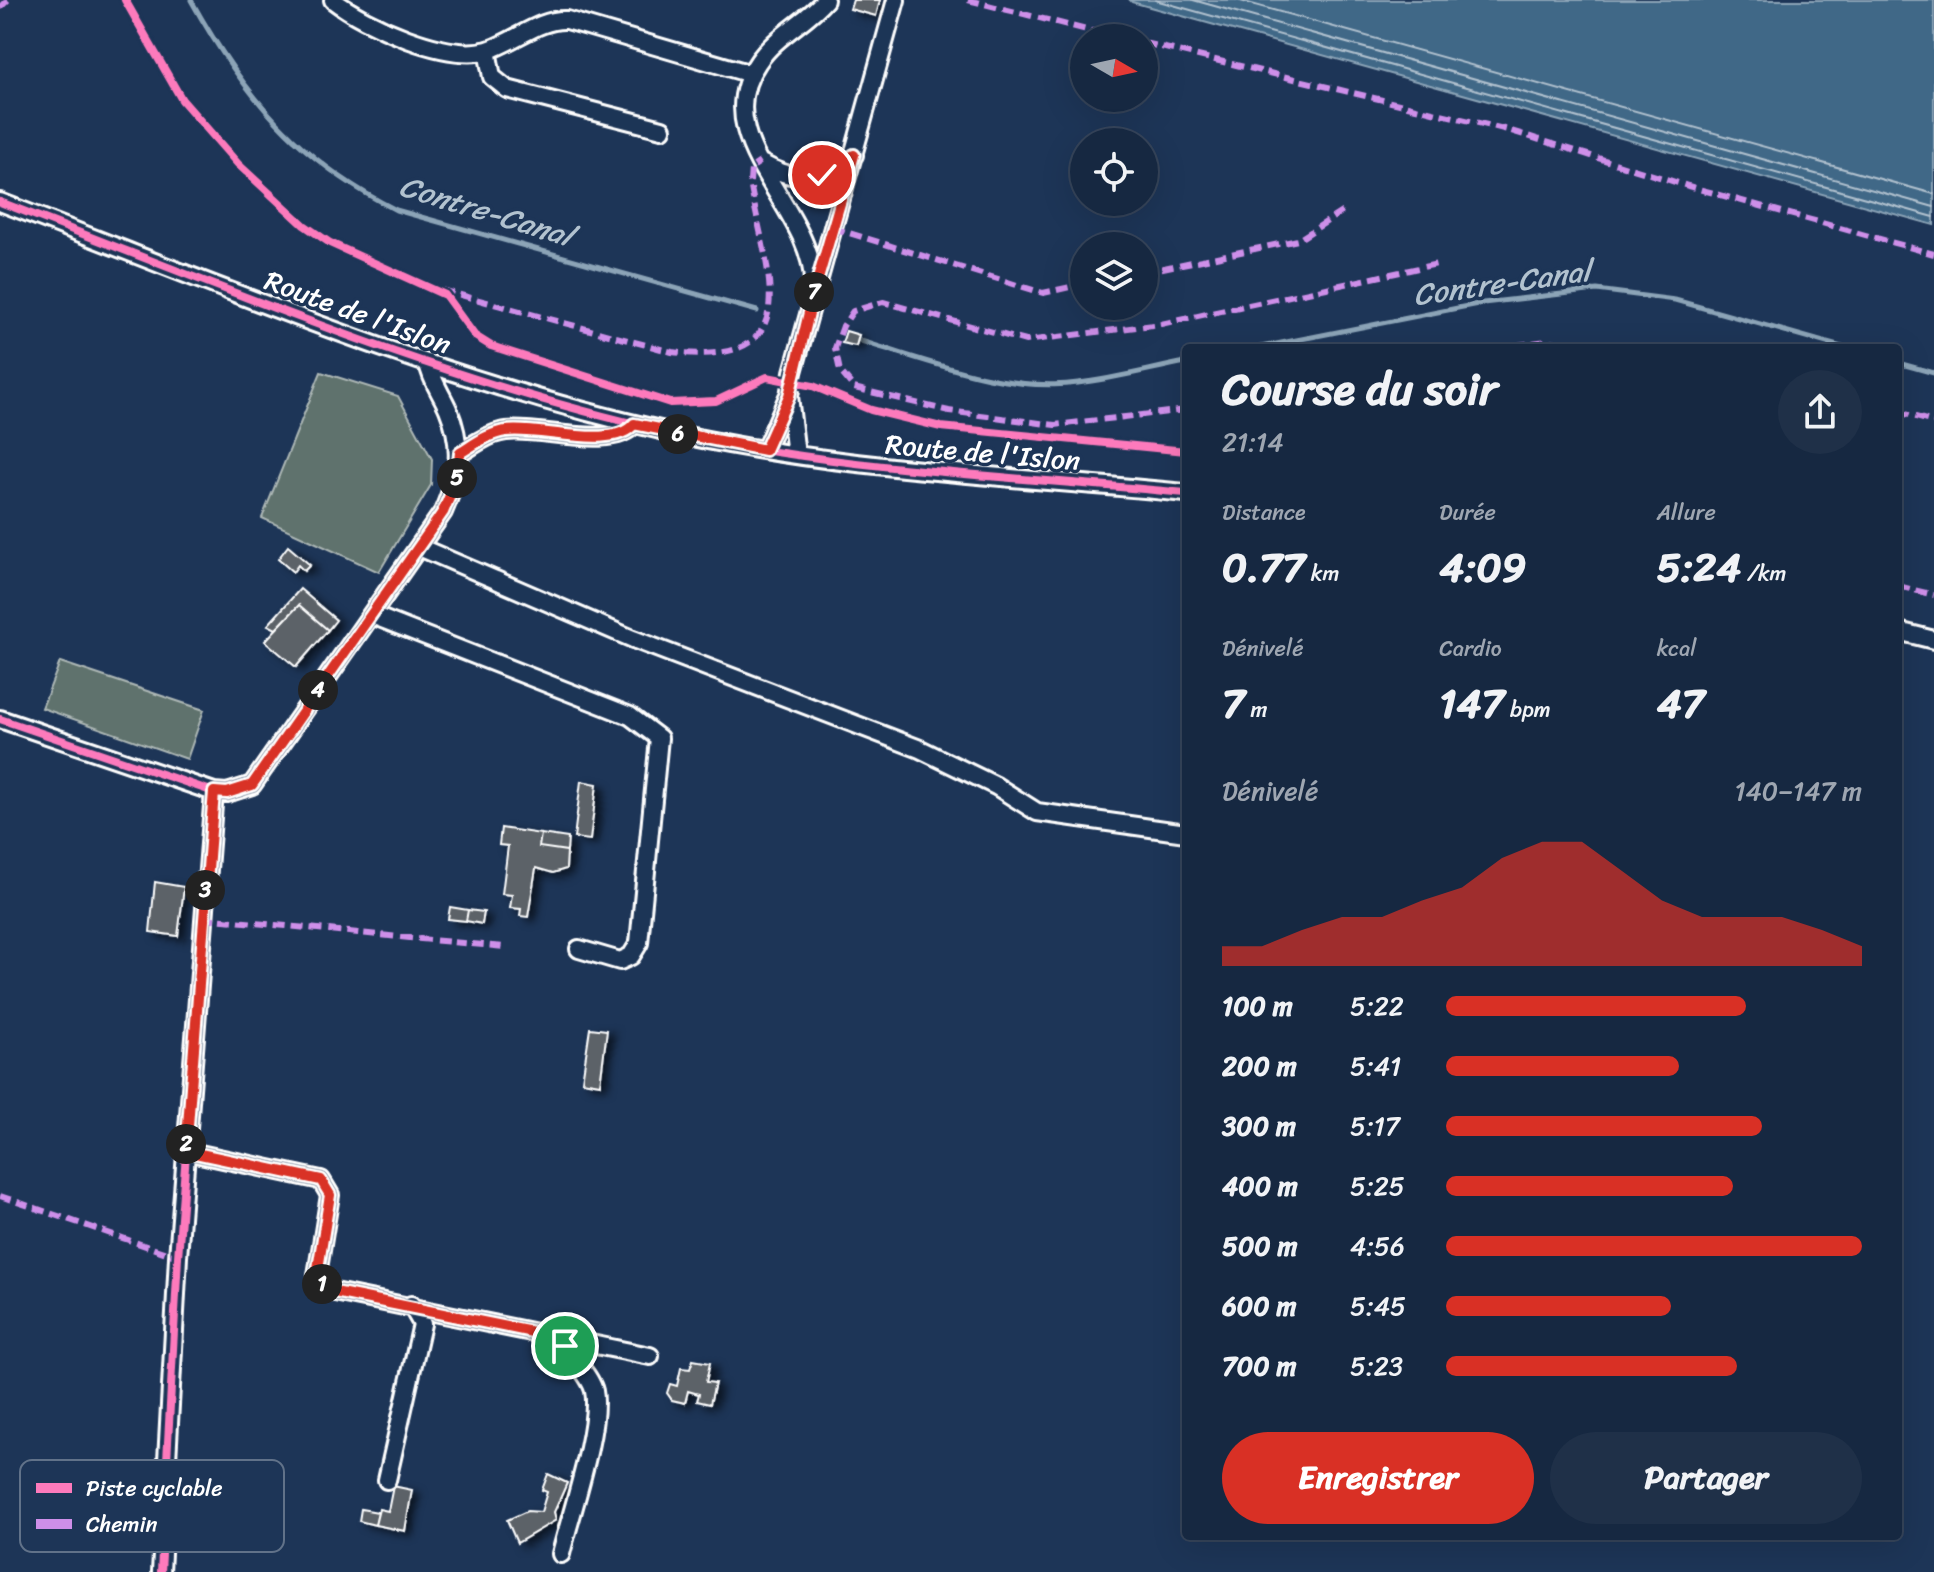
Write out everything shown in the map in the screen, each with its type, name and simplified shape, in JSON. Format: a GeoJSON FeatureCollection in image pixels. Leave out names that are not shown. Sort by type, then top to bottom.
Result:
{"type":"FeatureCollection","features":[{"type":"Feature","properties":{"kind":"street"},"geometry":{"type":"LineString","coordinates":[[813,296],[813,271],[804,246],[760,162],[744,119],[744,95],[751,74],[769,48],[825,0]]}},
{"type":"Feature","properties":{"kind":"street"},"geometry":{"type":"LineString","coordinates":[[765,450],[789,396],[813,296],[896,0]]}},
{"type":"Feature","properties":{"kind":"street"},"geometry":{"type":"LineString","coordinates":[[340,3],[372,25],[440,47],[467,52],[487,50],[552,21],[567,20],[751,74]]}},
{"type":"Feature","properties":{"kind":"street"},"geometry":{"type":"LineString","coordinates":[[487,50],[492,77],[507,89],[662,129]]}},
{"type":"Feature","properties":{"kind":"street"},"geometry":{"type":"LineString","coordinates":[[760,162],[786,175],[808,177],[822,175],[854,155]]}},
{"type":"Feature","properties":{"kind":"street","name":"Route de l'Islon"},"geometry":{"type":"LineString","coordinates":[[0,202],[428,363],[634,424],[796,455],[1182,493]]}},
{"type":"Feature","properties":{"kind":"street"},"geometry":{"type":"LineString","coordinates":[[0,719],[214,792],[227,793],[252,785],[443,512],[457,479],[460,453],[448,410],[428,363]]}},
{"type":"Feature","properties":{"kind":"street"},"geometry":{"type":"LineString","coordinates":[[789,396],[796,455]]}},
{"type":"Feature","properties":{"kind":"street"},"geometry":{"type":"LineString","coordinates":[[460,453],[503,431],[609,437],[628,431],[634,424]]}},
{"type":"Feature","properties":{"kind":"street"},"geometry":{"type":"LineString","coordinates":[[419,547],[633,639],[920,749],[996,786],[1037,812],[1182,832]]}},
{"type":"Feature","properties":{"kind":"street"},"geometry":{"type":"LineString","coordinates":[[372,615],[630,716],[659,738],[639,943],[631,956],[620,961],[579,949]]}},
{"type":"Feature","properties":{"kind":"street"},"geometry":{"type":"LineString","coordinates":[[1902,632],[1934,640]]}},
{"type":"Feature","properties":{"kind":"street"},"geometry":{"type":"LineString","coordinates":[[168,1460],[186,1151],[214,792]]}},
{"type":"Feature","properties":{"kind":"street"},"geometry":{"type":"LineString","coordinates":[[186,1151],[321,1180],[330,1195],[317,1275],[325,1290],[411,1305],[650,1356]]}},
{"type":"Feature","properties":{"kind":"street"},"geometry":{"type":"LineString","coordinates":[[387,1480],[422,1324],[411,1305]]}},
{"type":"Feature","properties":{"kind":"street"},"geometry":{"type":"LineString","coordinates":[[547,1335],[565,1346],[594,1390],[592,1430],[561,1554]]}},
{"type":"Feature","properties":{"kind":"street"},"geometry":{"type":"LineString","coordinates":[[161,1572],[162,1552]]}},
{"type":"Feature","properties":{"kind":"green space"},"geometry":{"type":"Polygon","coordinates":[[[321,372],[398,396],[432,459],[431,485],[379,572],[262,518],[321,372]]]}},
{"type":"Feature","properties":{"kind":"green space"},"geometry":{"type":"Polygon","coordinates":[[[60,662],[204,710],[187,759],[42,708],[60,662]]]}},
{"type":"Feature","properties":{"kind":"water"},"geometry":{"type":"Polygon","coordinates":[[[1130,0],[1934,0],[1934,225],[1132,2],[1130,0]]]}},
{"type":"Feature","properties":{"kind":"building"},"geometry":{"type":"Polygon","coordinates":[[[853,0],[880,0],[876,16],[850,9],[853,0]]]}},
{"type":"Feature","properties":{"kind":"building"},"geometry":{"type":"Polygon","coordinates":[[[846,331],[859,335],[856,346],[842,343],[846,331]]]}},
{"type":"Feature","properties":{"kind":"building"},"geometry":{"type":"Polygon","coordinates":[[[288,546],[310,565],[304,571],[298,565],[293,572],[278,559],[288,546]]]}},
{"type":"Feature","properties":{"kind":"building"},"geometry":{"type":"Polygon","coordinates":[[[300,589],[336,620],[328,630],[299,605],[276,629],[268,625],[300,589]]]}},
{"type":"Feature","properties":{"kind":"building"},"geometry":{"type":"Polygon","coordinates":[[[299,605],[328,630],[296,667],[265,641],[299,605]]]}},
{"type":"Feature","properties":{"kind":"building"},"geometry":{"type":"Polygon","coordinates":[[[581,781],[597,784],[590,840],[574,838],[581,781]]]}},
{"type":"Feature","properties":{"kind":"building"},"geometry":{"type":"Polygon","coordinates":[[[501,828],[541,834],[539,847],[567,851],[566,869],[553,873],[536,868],[528,917],[520,916],[521,909],[510,908],[512,895],[502,894],[508,846],[499,845],[501,828]]]}},
{"type":"Feature","properties":{"kind":"building"},"geometry":{"type":"Polygon","coordinates":[[[541,834],[568,838],[567,851],[539,847],[541,834]]]}},
{"type":"Feature","properties":{"kind":"building"},"geometry":{"type":"Polygon","coordinates":[[[155,882],[184,887],[178,936],[150,932],[155,882]]]}},
{"type":"Feature","properties":{"kind":"building"},"geometry":{"type":"Polygon","coordinates":[[[450,907],[468,910],[466,921],[448,919],[450,907]]]}},
{"type":"Feature","properties":{"kind":"building"},"geometry":{"type":"Polygon","coordinates":[[[468,910],[484,912],[482,924],[466,921],[468,910]]]}},
{"type":"Feature","properties":{"kind":"building"},"geometry":{"type":"Polygon","coordinates":[[[590,1028],[607,1030],[600,1084],[582,1081],[590,1028]]]}},
{"type":"Feature","properties":{"kind":"building"},"geometry":{"type":"Polygon","coordinates":[[[693,1360],[710,1363],[706,1382],[715,1383],[710,1404],[697,1401],[699,1394],[688,1391],[685,1403],[672,1400],[667,1393],[670,1384],[677,1386],[681,1368],[690,1369],[693,1360]]]}},
{"type":"Feature","properties":{"kind":"building"},"geometry":{"type":"Polygon","coordinates":[[[548,1474],[567,1483],[554,1512],[556,1520],[517,1543],[507,1520],[527,1511],[541,1512],[547,1492],[542,1490],[548,1474]]]}},
{"type":"Feature","properties":{"kind":"building"},"geometry":{"type":"Polygon","coordinates":[[[393,1486],[412,1490],[405,1531],[375,1525],[379,1509],[388,1511],[393,1486]]]}},
{"type":"Feature","properties":{"kind":"building"},"geometry":{"type":"Polygon","coordinates":[[[361,1509],[378,1512],[375,1525],[359,1521],[361,1509]]]}},
{"type":"Feature","properties":{"kind":"waterway","name":"Contre-Canal"},"geometry":{"type":"LineString","coordinates":[[191,0],[232,66],[277,122],[302,147],[361,191],[396,210],[757,311]]}},
{"type":"Feature","properties":{"kind":"waterway","name":"Contre-Canal"},"geometry":{"type":"LineString","coordinates":[[1276,344],[1483,303],[1597,290],[1675,300],[1831,344]]}},
{"type":"Feature","properties":{"kind":"waterway","name":"Contre-Canal"},"geometry":{"type":"LineString","coordinates":[[857,340],[966,373],[1050,385],[1078,383],[1182,363]]}},
{"type":"Feature","properties":{"kind":"waterway","name":"Contre-Canal"},"geometry":{"type":"LineString","coordinates":[[1902,364],[1934,373]]}},
{"type":"Feature","properties":{"kind":"marked path"},"geometry":{"type":"LineString","coordinates":[[0,8],[8,0]]}},
{"type":"Feature","properties":{"kind":"marked path"},"geometry":{"type":"LineString","coordinates":[[968,0],[1070,26]]}},
{"type":"Feature","properties":{"kind":"marked path"},"geometry":{"type":"LineString","coordinates":[[1158,46],[1508,130],[1688,186],[1934,254]]}},
{"type":"Feature","properties":{"kind":"marked path"},"geometry":{"type":"LineString","coordinates":[[442,290],[672,352],[716,353],[745,345],[762,329],[769,307],[769,280],[750,182],[751,168],[760,162]]}},
{"type":"Feature","properties":{"kind":"marked path"},"geometry":{"type":"LineString","coordinates":[[1158,269],[1298,240],[1343,211]]}},
{"type":"Feature","properties":{"kind":"marked path"},"geometry":{"type":"LineString","coordinates":[[833,228],[1043,293],[1070,287]]}},
{"type":"Feature","properties":{"kind":"marked path"},"geometry":{"type":"LineString","coordinates":[[1182,410],[1055,425],[949,411],[854,388],[840,371],[835,348],[843,326],[853,311],[883,302],[1026,341],[1161,324],[1437,264]]}},
{"type":"Feature","properties":{"kind":"marked path"},"geometry":{"type":"LineString","coordinates":[[1525,344],[1546,341],[1577,344]]}},
{"type":"Feature","properties":{"kind":"marked path"},"geometry":{"type":"LineString","coordinates":[[1902,413],[1934,422]]}},
{"type":"Feature","properties":{"kind":"marked path"},"geometry":{"type":"LineString","coordinates":[[1902,587],[1934,595]]}},
{"type":"Feature","properties":{"kind":"marked path"},"geometry":{"type":"LineString","coordinates":[[203,918],[504,947]]}},
{"type":"Feature","properties":{"kind":"marked path"},"geometry":{"type":"LineString","coordinates":[[0,1196],[178,1257]]}},
{"type":"Feature","properties":{"kind":"cycle path"},"geometry":{"type":"LineString","coordinates":[[125,0],[182,100],[238,164],[304,225],[330,243],[445,295],[475,336],[491,346],[670,403],[716,401],[767,377],[813,386],[871,410],[941,427],[1182,451]]}},
{"type":"Feature","properties":{"kind":"cycle path"},"geometry":{"type":"LineString","coordinates":[[0,202],[412,358],[580,410],[665,431],[794,455],[859,463],[1182,493]]}},
{"type":"Feature","properties":{"kind":"cycle path"},"geometry":{"type":"LineString","coordinates":[[0,719],[214,792],[178,1257],[167,1460]]}},
{"type":"Feature","properties":{"kind":"cycle path"},"geometry":{"type":"LineString","coordinates":[[161,1572],[162,1552]]}},
{"type":"Feature","properties":{"kind":"route"},"geometry":{"type":"LineString","coordinates":[[565,1346],[547,1335],[325,1290],[317,1275],[329,1220],[330,1195],[321,1180],[186,1151],[214,792],[239,791],[252,785],[443,512],[457,479],[460,453],[503,431],[609,437],[628,431],[634,424],[765,450],[789,396],[797,355],[854,155],[822,175]]}}]}
